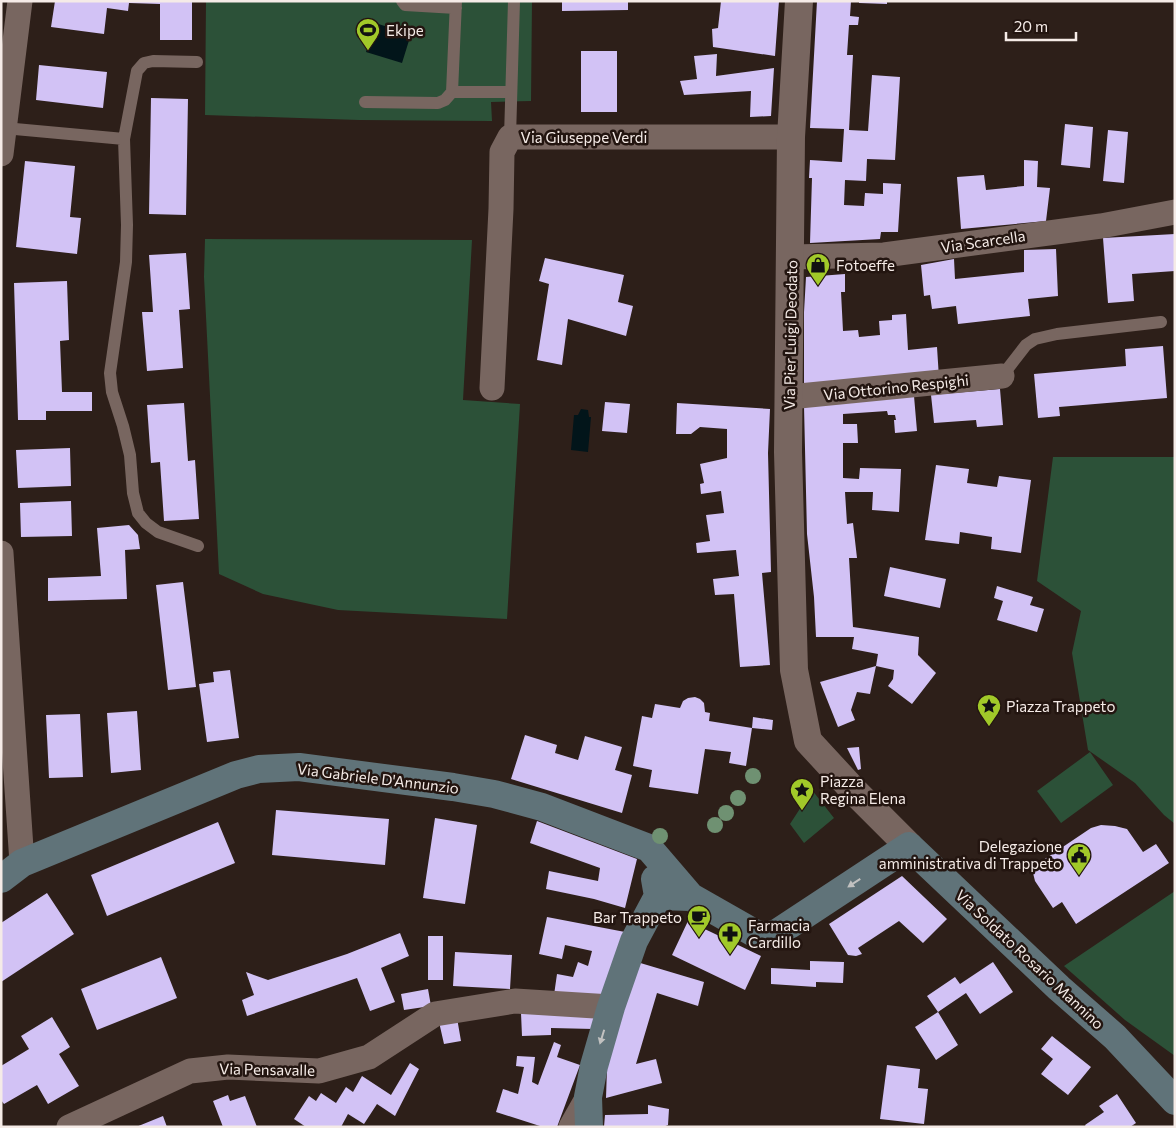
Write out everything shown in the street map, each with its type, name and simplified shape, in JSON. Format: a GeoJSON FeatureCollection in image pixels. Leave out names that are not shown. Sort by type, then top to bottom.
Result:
{"type":"FeatureCollection","features":[{"type":"Feature","properties":{"kind":"main road","name":"Via Gabriele D'Annunzio"},"geometry":{"type":"LineString","coordinates":[[12,871],[236,775],[259,769],[299,767],[494,794],[542,807],[649,848]]}},
{"type":"Feature","properties":{"kind":"main road"},"geometry":{"type":"LineString","coordinates":[[649,848],[691,897],[756,934],[766,936],[777,933],[916,854]]}},
{"type":"Feature","properties":{"kind":"main road"},"geometry":{"type":"LineString","coordinates":[[589,1127],[588,1097],[594,1066],[611,1007],[634,941],[658,896],[649,848]]}},
{"type":"Feature","properties":{"kind":"main road","name":"Via Soldato Rosario Mannino"},"geometry":{"type":"LineString","coordinates":[[916,854],[1059,988],[1115,1037]]}},
{"type":"Feature","properties":{"kind":"main road"},"geometry":{"type":"LineString","coordinates":[[658,896],[691,897]]}},
{"type":"Feature","properties":{"kind":"main road"},"geometry":{"type":"LineString","coordinates":[[1115,1037],[1175,1079]]}},
{"type":"Feature","properties":{"kind":"main road"},"geometry":{"type":"LineString","coordinates":[[1115,1037],[1175,1100]]}},
{"type":"Feature","properties":{"kind":"street"},"geometry":{"type":"LineString","coordinates":[[1,154],[20,1]]}},
{"type":"Feature","properties":{"kind":"street","name":"Via Pier Luigi Deodato"},"geometry":{"type":"LineString","coordinates":[[799,1],[791,137],[788,452],[794,670],[808,741],[916,854]]}},
{"type":"Feature","properties":{"kind":"street","name":"Via Giuseppe Verdi"},"geometry":{"type":"LineString","coordinates":[[492,388],[502,152],[510,137],[791,137]]}},
{"type":"Feature","properties":{"kind":"street","name":"Via Scarcella"},"geometry":{"type":"LineString","coordinates":[[791,257],[884,255],[1101,226],[1175,212]]}},
{"type":"Feature","properties":{"kind":"street","name":"Via Ottorino Respighi"},"geometry":{"type":"LineString","coordinates":[[789,398],[1002,376]]}},
{"type":"Feature","properties":{"kind":"street"},"geometry":{"type":"LineString","coordinates":[[1,553],[12,871]]}},
{"type":"Feature","properties":{"kind":"street","name":"Via Pensavalle"},"geometry":{"type":"LineString","coordinates":[[69,1127],[190,1071],[228,1067],[319,1071],[369,1057],[435,1014],[516,1001],[611,1007]]}},
{"type":"Feature","properties":{"kind":"street"},"geometry":{"type":"LineString","coordinates":[[572,1127],[588,1097]]}},
{"type":"Feature","properties":{"kind":"lane"},"geometry":{"type":"LineString","coordinates":[[365,102],[438,104],[445,100],[452,92],[456,5],[405,5],[402,1]]}},
{"type":"Feature","properties":{"kind":"lane"},"geometry":{"type":"LineString","coordinates":[[510,137],[514,1]]}},
{"type":"Feature","properties":{"kind":"lane"},"geometry":{"type":"LineString","coordinates":[[198,62],[153,61],[144,63],[138,71],[124,138],[127,225],[126,262],[111,364],[112,392],[124,426],[130,455],[133,493],[138,513],[146,523],[158,532],[198,546]]}},
{"type":"Feature","properties":{"kind":"lane"},"geometry":{"type":"LineString","coordinates":[[452,92],[511,92]]}},
{"type":"Feature","properties":{"kind":"lane"},"geometry":{"type":"LineString","coordinates":[[4,128],[124,138]]}},
{"type":"Feature","properties":{"kind":"lane"},"geometry":{"type":"LineString","coordinates":[[1002,376],[1026,344],[1034,339],[1057,334],[1161,322]]}},
{"type":"Feature","properties":{"kind":"green space","name":"Ekipe"},"geometry":{"type":"Polygon","coordinates":[[[206,1],[532,1],[531,101],[491,102],[492,121],[359,120],[205,115],[206,1]]]}},
{"type":"Feature","properties":{"kind":"green space"},"geometry":{"type":"Polygon","coordinates":[[[205,239],[472,240],[463,400],[520,404],[507,619],[338,610],[263,594],[219,574],[204,277],[205,239]]]}},
{"type":"Feature","properties":{"kind":"green space"},"geometry":{"type":"Polygon","coordinates":[[[1053,457],[1175,457],[1175,824],[1164,815],[1135,783],[1088,750],[1072,653],[1081,611],[1037,581],[1053,457]]]}},
{"type":"Feature","properties":{"kind":"green space"},"geometry":{"type":"Polygon","coordinates":[[[1090,752],[1113,785],[1061,823],[1037,791],[1090,752]]]}},
{"type":"Feature","properties":{"kind":"green space"},"geometry":{"type":"Polygon","coordinates":[[[812,790],[834,818],[804,843],[790,824],[812,790]]]}},
{"type":"Feature","properties":{"kind":"green space"},"geometry":{"type":"Polygon","coordinates":[[[1175,891],[1175,1056],[1125,1020],[1064,966],[1175,891]]]}},
{"type":"Feature","properties":{"kind":"shaded area"},"geometry":{"type":"Polygon","coordinates":[[[375,23],[411,34],[402,63],[366,52],[375,23]]]}},
{"type":"Feature","properties":{"kind":"shaded area"},"geometry":{"type":"Polygon","coordinates":[[[581,409],[588,410],[589,417],[591,417],[588,452],[571,450],[574,415],[578,415],[581,409]]]}},
{"type":"Feature","properties":{"kind":"building"},"geometry":{"type":"Polygon","coordinates":[[[55,1],[192,1],[192,40],[160,40],[160,4],[129,3],[128,11],[107,8],[104,34],[51,27],[55,1]]]}},
{"type":"Feature","properties":{"kind":"building"},"geometry":{"type":"Polygon","coordinates":[[[562,1],[628,1],[628,10],[562,11],[562,1]]]}},
{"type":"Feature","properties":{"kind":"building"},"geometry":{"type":"Polygon","coordinates":[[[721,1],[779,1],[775,56],[713,47],[712,29],[718,28],[721,1]]]}},
{"type":"Feature","properties":{"kind":"building"},"geometry":{"type":"Polygon","coordinates":[[[817,1],[851,1],[850,16],[859,17],[858,25],[849,25],[847,55],[853,55],[849,130],[868,131],[872,75],[900,77],[895,160],[867,159],[866,181],[845,180],[844,205],[864,206],[865,193],[883,194],[883,183],[901,184],[898,232],[881,232],[880,239],[810,243],[812,178],[809,178],[810,160],[842,162],[844,129],[810,128],[817,1]]]}},
{"type":"Feature","properties":{"kind":"building"},"geometry":{"type":"Polygon","coordinates":[[[859,1],[887,1],[887,4],[859,3],[859,1]]]}},
{"type":"Feature","properties":{"kind":"building"},"geometry":{"type":"Polygon","coordinates":[[[581,51],[617,51],[617,112],[581,112],[581,51]]]}},
{"type":"Feature","properties":{"kind":"building"},"geometry":{"type":"Polygon","coordinates":[[[717,54],[716,76],[774,68],[771,116],[750,117],[751,91],[684,95],[680,81],[697,79],[694,56],[717,54]]]}},
{"type":"Feature","properties":{"kind":"building"},"geometry":{"type":"Polygon","coordinates":[[[39,65],[107,72],[103,108],[36,100],[39,65]]]}},
{"type":"Feature","properties":{"kind":"building"},"geometry":{"type":"Polygon","coordinates":[[[151,98],[188,99],[186,215],[149,214],[151,98]]]}},
{"type":"Feature","properties":{"kind":"building"},"geometry":{"type":"Polygon","coordinates":[[[1065,124],[1093,127],[1090,168],[1061,165],[1065,124]]]}},
{"type":"Feature","properties":{"kind":"building"},"geometry":{"type":"Polygon","coordinates":[[[1108,130],[1128,132],[1124,183],[1103,181],[1108,130]]]}},
{"type":"Feature","properties":{"kind":"building"},"geometry":{"type":"Polygon","coordinates":[[[1024,160],[1038,161],[1037,187],[1050,188],[1046,221],[961,229],[957,177],[984,175],[986,190],[1024,186],[1024,160]]]}},
{"type":"Feature","properties":{"kind":"building"},"geometry":{"type":"Polygon","coordinates":[[[25,161],[75,166],[70,217],[81,218],[77,254],[16,247],[25,161]]]}},
{"type":"Feature","properties":{"kind":"building"},"geometry":{"type":"Polygon","coordinates":[[[1175,234],[1175,271],[1132,274],[1134,301],[1108,303],[1103,238],[1175,234]]]}},
{"type":"Feature","properties":{"kind":"building"},"geometry":{"type":"Polygon","coordinates":[[[1056,249],[1058,296],[1028,299],[1030,316],[958,324],[956,306],[932,309],[930,295],[924,296],[921,265],[954,259],[955,279],[1024,272],[1024,250],[1056,249]]]}},
{"type":"Feature","properties":{"kind":"building"},"geometry":{"type":"Polygon","coordinates":[[[186,253],[190,309],[179,310],[183,368],[147,371],[142,312],[153,312],[149,255],[186,253]]]}},
{"type":"Feature","properties":{"kind":"building"},"geometry":{"type":"Polygon","coordinates":[[[545,258],[624,275],[618,302],[633,306],[626,336],[568,319],[562,365],[537,360],[549,284],[539,281],[545,258]]]}},
{"type":"Feature","properties":{"kind":"building"},"geometry":{"type":"Polygon","coordinates":[[[845,274],[845,292],[841,292],[843,331],[858,330],[859,337],[880,335],[879,321],[892,320],[892,315],[906,314],[908,350],[937,347],[939,378],[804,388],[806,277],[845,274]]]}},
{"type":"Feature","properties":{"kind":"building"},"geometry":{"type":"Polygon","coordinates":[[[67,281],[69,340],[60,341],[62,392],[92,392],[92,411],[46,411],[46,420],[18,420],[14,283],[67,281]]]}},
{"type":"Feature","properties":{"kind":"building"},"geometry":{"type":"Polygon","coordinates":[[[1163,346],[1167,398],[1059,407],[1060,416],[1038,418],[1034,374],[1126,366],[1125,349],[1163,346]]]}},
{"type":"Feature","properties":{"kind":"building"},"geometry":{"type":"Polygon","coordinates":[[[1000,389],[1003,425],[977,427],[976,420],[934,423],[931,395],[1000,389]]]}},
{"type":"Feature","properties":{"kind":"building"},"geometry":{"type":"Polygon","coordinates":[[[914,396],[917,431],[895,433],[895,415],[888,415],[887,411],[843,414],[843,424],[857,424],[858,443],[843,443],[843,478],[859,479],[860,468],[901,469],[899,512],[872,510],[873,492],[845,492],[847,524],[853,523],[857,558],[849,558],[853,627],[919,637],[918,655],[936,673],[912,704],[888,686],[893,679],[894,670],[876,666],[878,654],[852,649],[854,637],[816,637],[807,534],[804,406],[914,396]]]}},
{"type":"Feature","properties":{"kind":"building"},"geometry":{"type":"Polygon","coordinates":[[[605,402],[630,404],[627,433],[602,431],[605,402]]]}},
{"type":"Feature","properties":{"kind":"building"},"geometry":{"type":"Polygon","coordinates":[[[184,403],[188,461],[195,460],[199,519],[164,521],[160,462],[151,463],[147,405],[184,403]]]}},
{"type":"Feature","properties":{"kind":"building"},"geometry":{"type":"Polygon","coordinates":[[[677,403],[770,409],[768,453],[771,572],[762,573],[770,665],[740,667],[734,594],[715,595],[713,579],[739,576],[736,550],[697,553],[696,543],[710,541],[706,515],[724,513],[721,491],[701,494],[700,484],[704,483],[700,464],[727,458],[727,429],[700,427],[691,434],[676,434],[677,403]]]}},
{"type":"Feature","properties":{"kind":"building"},"geometry":{"type":"Polygon","coordinates":[[[70,448],[71,486],[18,488],[16,450],[70,448]]]}},
{"type":"Feature","properties":{"kind":"building"},"geometry":{"type":"Polygon","coordinates":[[[936,465],[969,469],[967,483],[997,487],[999,476],[1031,480],[1021,553],[991,549],[992,537],[960,532],[959,544],[925,540],[936,465]]]}},
{"type":"Feature","properties":{"kind":"building"},"geometry":{"type":"Polygon","coordinates":[[[71,501],[72,536],[21,537],[20,503],[71,501]]]}},
{"type":"Feature","properties":{"kind":"building"},"geometry":{"type":"Polygon","coordinates":[[[129,525],[138,535],[140,549],[125,550],[127,599],[48,601],[48,578],[101,576],[97,528],[129,525]]]}},
{"type":"Feature","properties":{"kind":"building"},"geometry":{"type":"Polygon","coordinates":[[[890,567],[946,579],[940,608],[884,596],[890,567]]]}},
{"type":"Feature","properties":{"kind":"building"},"geometry":{"type":"Polygon","coordinates":[[[183,582],[196,687],[168,690],[156,585],[183,582]]]}},
{"type":"Feature","properties":{"kind":"building"},"geometry":{"type":"Polygon","coordinates":[[[997,586],[1033,597],[1030,605],[1044,609],[1037,632],[997,620],[1003,601],[994,598],[997,586]]]}},
{"type":"Feature","properties":{"kind":"building"},"geometry":{"type":"Polygon","coordinates":[[[876,666],[870,694],[857,692],[851,710],[855,720],[838,727],[820,682],[876,666]]]}},
{"type":"Feature","properties":{"kind":"building"},"geometry":{"type":"Polygon","coordinates":[[[230,670],[239,738],[207,742],[199,684],[214,682],[213,672],[230,670]]]}},
{"type":"Feature","properties":{"kind":"building"},"geometry":{"type":"Polygon","coordinates":[[[695,697],[704,703],[705,712],[710,713],[709,721],[752,728],[746,766],[729,763],[731,752],[705,749],[698,794],[649,787],[652,770],[633,766],[642,716],[652,718],[655,704],[680,708],[683,701],[695,697]]]}},
{"type":"Feature","properties":{"kind":"building"},"geometry":{"type":"Polygon","coordinates":[[[137,711],[141,770],[111,773],[107,713],[137,711]]]}},
{"type":"Feature","properties":{"kind":"building"},"geometry":{"type":"Polygon","coordinates":[[[80,714],[83,777],[49,778],[46,715],[80,714]]]}},
{"type":"Feature","properties":{"kind":"building"},"geometry":{"type":"Polygon","coordinates":[[[753,717],[773,720],[772,730],[752,728],[753,717]]]}},
{"type":"Feature","properties":{"kind":"building"},"geometry":{"type":"Polygon","coordinates":[[[525,735],[557,745],[555,753],[578,760],[585,736],[622,747],[615,770],[632,775],[622,813],[511,779],[525,735]]]}},
{"type":"Feature","properties":{"kind":"building"},"geometry":{"type":"Polygon","coordinates":[[[859,747],[861,769],[858,770],[847,748],[859,747]]]}},
{"type":"Feature","properties":{"kind":"building"},"geometry":{"type":"Polygon","coordinates":[[[276,810],[389,819],[385,865],[272,855],[276,810]]]}},
{"type":"Feature","properties":{"kind":"building"},"geometry":{"type":"Polygon","coordinates":[[[435,818],[477,825],[465,904],[423,898],[435,818]]]}},
{"type":"Feature","properties":{"kind":"building"},"geometry":{"type":"Polygon","coordinates":[[[537,821],[637,859],[625,908],[594,899],[546,889],[549,871],[598,881],[600,868],[530,843],[537,821]]]}},
{"type":"Feature","properties":{"kind":"building"},"geometry":{"type":"Polygon","coordinates":[[[218,822],[235,863],[107,916],[91,875],[218,822]]]}},
{"type":"Feature","properties":{"kind":"building"},"geometry":{"type":"Polygon","coordinates":[[[1101,825],[1127,829],[1143,852],[1156,844],[1169,863],[1076,924],[1062,902],[1053,908],[1035,881],[1033,873],[1036,865],[1091,828],[1101,825]]]}},
{"type":"Feature","properties":{"kind":"building"},"geometry":{"type":"Polygon","coordinates":[[[902,876],[947,919],[923,943],[899,921],[858,948],[862,954],[856,956],[848,955],[829,924],[902,876]]]}},
{"type":"Feature","properties":{"kind":"building"},"geometry":{"type":"Polygon","coordinates":[[[47,893],[74,934],[1,982],[1,923],[47,893]]]}},
{"type":"Feature","properties":{"kind":"building"},"geometry":{"type":"Polygon","coordinates":[[[547,917],[625,932],[604,999],[554,995],[557,974],[573,977],[578,962],[588,966],[592,951],[565,945],[562,959],[539,954],[547,917]]]}},
{"type":"Feature","properties":{"kind":"building"},"geometry":{"type":"Polygon","coordinates":[[[688,921],[761,956],[745,990],[672,955],[688,921]]]}},
{"type":"Feature","properties":{"kind":"building"},"geometry":{"type":"Polygon","coordinates":[[[400,933],[409,956],[381,968],[395,1002],[370,1011],[357,978],[247,1016],[242,1000],[254,995],[246,972],[268,980],[347,954],[400,933]]]}},
{"type":"Feature","properties":{"kind":"building"},"geometry":{"type":"Polygon","coordinates":[[[428,936],[443,936],[443,980],[428,980],[428,936]]]}},
{"type":"Feature","properties":{"kind":"building"},"geometry":{"type":"Polygon","coordinates":[[[455,952],[512,955],[510,989],[453,986],[455,952]]]}},
{"type":"Feature","properties":{"kind":"building"},"geometry":{"type":"Polygon","coordinates":[[[161,957],[177,998],[97,1030],[81,989],[161,957]]]}},
{"type":"Feature","properties":{"kind":"building"},"geometry":{"type":"Polygon","coordinates":[[[810,961],[844,962],[843,983],[816,982],[816,987],[771,984],[771,968],[810,970],[810,961]]]}},
{"type":"Feature","properties":{"kind":"building"},"geometry":{"type":"Polygon","coordinates":[[[637,962],[704,982],[698,1006],[657,993],[636,1064],[656,1059],[662,1083],[606,1098],[607,1068],[637,962]]]}},
{"type":"Feature","properties":{"kind":"building"},"geometry":{"type":"Polygon","coordinates":[[[993,962],[1013,992],[980,1014],[966,993],[938,1012],[927,996],[955,977],[960,984],[993,962]]]}},
{"type":"Feature","properties":{"kind":"building"},"geometry":{"type":"Polygon","coordinates":[[[428,989],[431,1006],[404,1010],[401,994],[428,989]]]}},
{"type":"Feature","properties":{"kind":"building"},"geometry":{"type":"Polygon","coordinates":[[[595,1011],[594,1029],[551,1028],[551,1035],[522,1036],[521,1013],[595,1011]]]}},
{"type":"Feature","properties":{"kind":"building"},"geometry":{"type":"Polygon","coordinates":[[[938,1012],[958,1045],[936,1060],[915,1027],[938,1012]]]}},
{"type":"Feature","properties":{"kind":"building"},"geometry":{"type":"Polygon","coordinates":[[[52,1017],[70,1047],[59,1054],[79,1086],[48,1104],[37,1085],[4,1104],[1,1100],[1,1066],[29,1049],[21,1036],[52,1017]]]}},
{"type":"Feature","properties":{"kind":"building"},"geometry":{"type":"Polygon","coordinates":[[[457,1018],[461,1041],[444,1044],[439,1022],[457,1018]]]}},
{"type":"Feature","properties":{"kind":"building"},"geometry":{"type":"Polygon","coordinates":[[[1052,1036],[1091,1067],[1068,1095],[1041,1074],[1053,1059],[1041,1049],[1052,1036]]]}},
{"type":"Feature","properties":{"kind":"building"},"geometry":{"type":"Polygon","coordinates":[[[554,1042],[561,1045],[557,1057],[580,1065],[557,1127],[543,1127],[496,1112],[503,1089],[518,1094],[524,1067],[516,1066],[517,1056],[535,1057],[532,1082],[538,1085],[554,1042]]]}},
{"type":"Feature","properties":{"kind":"building"},"geometry":{"type":"Polygon","coordinates":[[[410,1063],[419,1069],[395,1116],[377,1104],[364,1124],[348,1114],[341,1127],[306,1127],[294,1119],[309,1096],[316,1101],[321,1093],[336,1103],[346,1087],[353,1092],[362,1076],[391,1095],[410,1063]]]}},
{"type":"Feature","properties":{"kind":"building"},"geometry":{"type":"Polygon","coordinates":[[[887,1065],[920,1069],[918,1088],[928,1089],[924,1124],[880,1119],[887,1065]]]}},
{"type":"Feature","properties":{"kind":"building"},"geometry":{"type":"Polygon","coordinates":[[[1117,1094],[1136,1123],[1130,1127],[1086,1127],[1085,1125],[1104,1112],[1099,1106],[1117,1094]]]}},
{"type":"Feature","properties":{"kind":"building"},"geometry":{"type":"Polygon","coordinates":[[[228,1095],[230,1101],[245,1096],[257,1127],[223,1127],[213,1101],[228,1095]]]}},
{"type":"Feature","properties":{"kind":"building"},"geometry":{"type":"Polygon","coordinates":[[[648,1105],[669,1109],[668,1125],[663,1127],[604,1127],[605,1115],[648,1114],[648,1105]]]}},
{"type":"Feature","properties":{"kind":"building"},"geometry":{"type":"Polygon","coordinates":[[[163,1116],[167,1127],[136,1127],[163,1116]]]}},
{"type":"Feature","properties":{"kind":"place","name":"Ekipe"},"geometry":{"type":"Point","coordinates":[368,51]}},
{"type":"Feature","properties":{"kind":"place","name":"Fotoeffe"},"geometry":{"type":"Point","coordinates":[818,286]}},
{"type":"Feature","properties":{"kind":"place","name":"Piazza Trappeto"},"geometry":{"type":"Point","coordinates":[989,727]}},
{"type":"Feature","properties":{"kind":"place","name":"Piazza Regina Elena"},"geometry":{"type":"Point","coordinates":[802,811]}},
{"type":"Feature","properties":{"kind":"place","name":"Delegazione amministrativa di Trappeto"},"geometry":{"type":"Point","coordinates":[1079,876]}},
{"type":"Feature","properties":{"kind":"place","name":"Bar Trappeto"},"geometry":{"type":"Point","coordinates":[699,938]}},
{"type":"Feature","properties":{"kind":"place","name":"Farmacia Cardillo"},"geometry":{"type":"Point","coordinates":[730,955]}}]}
